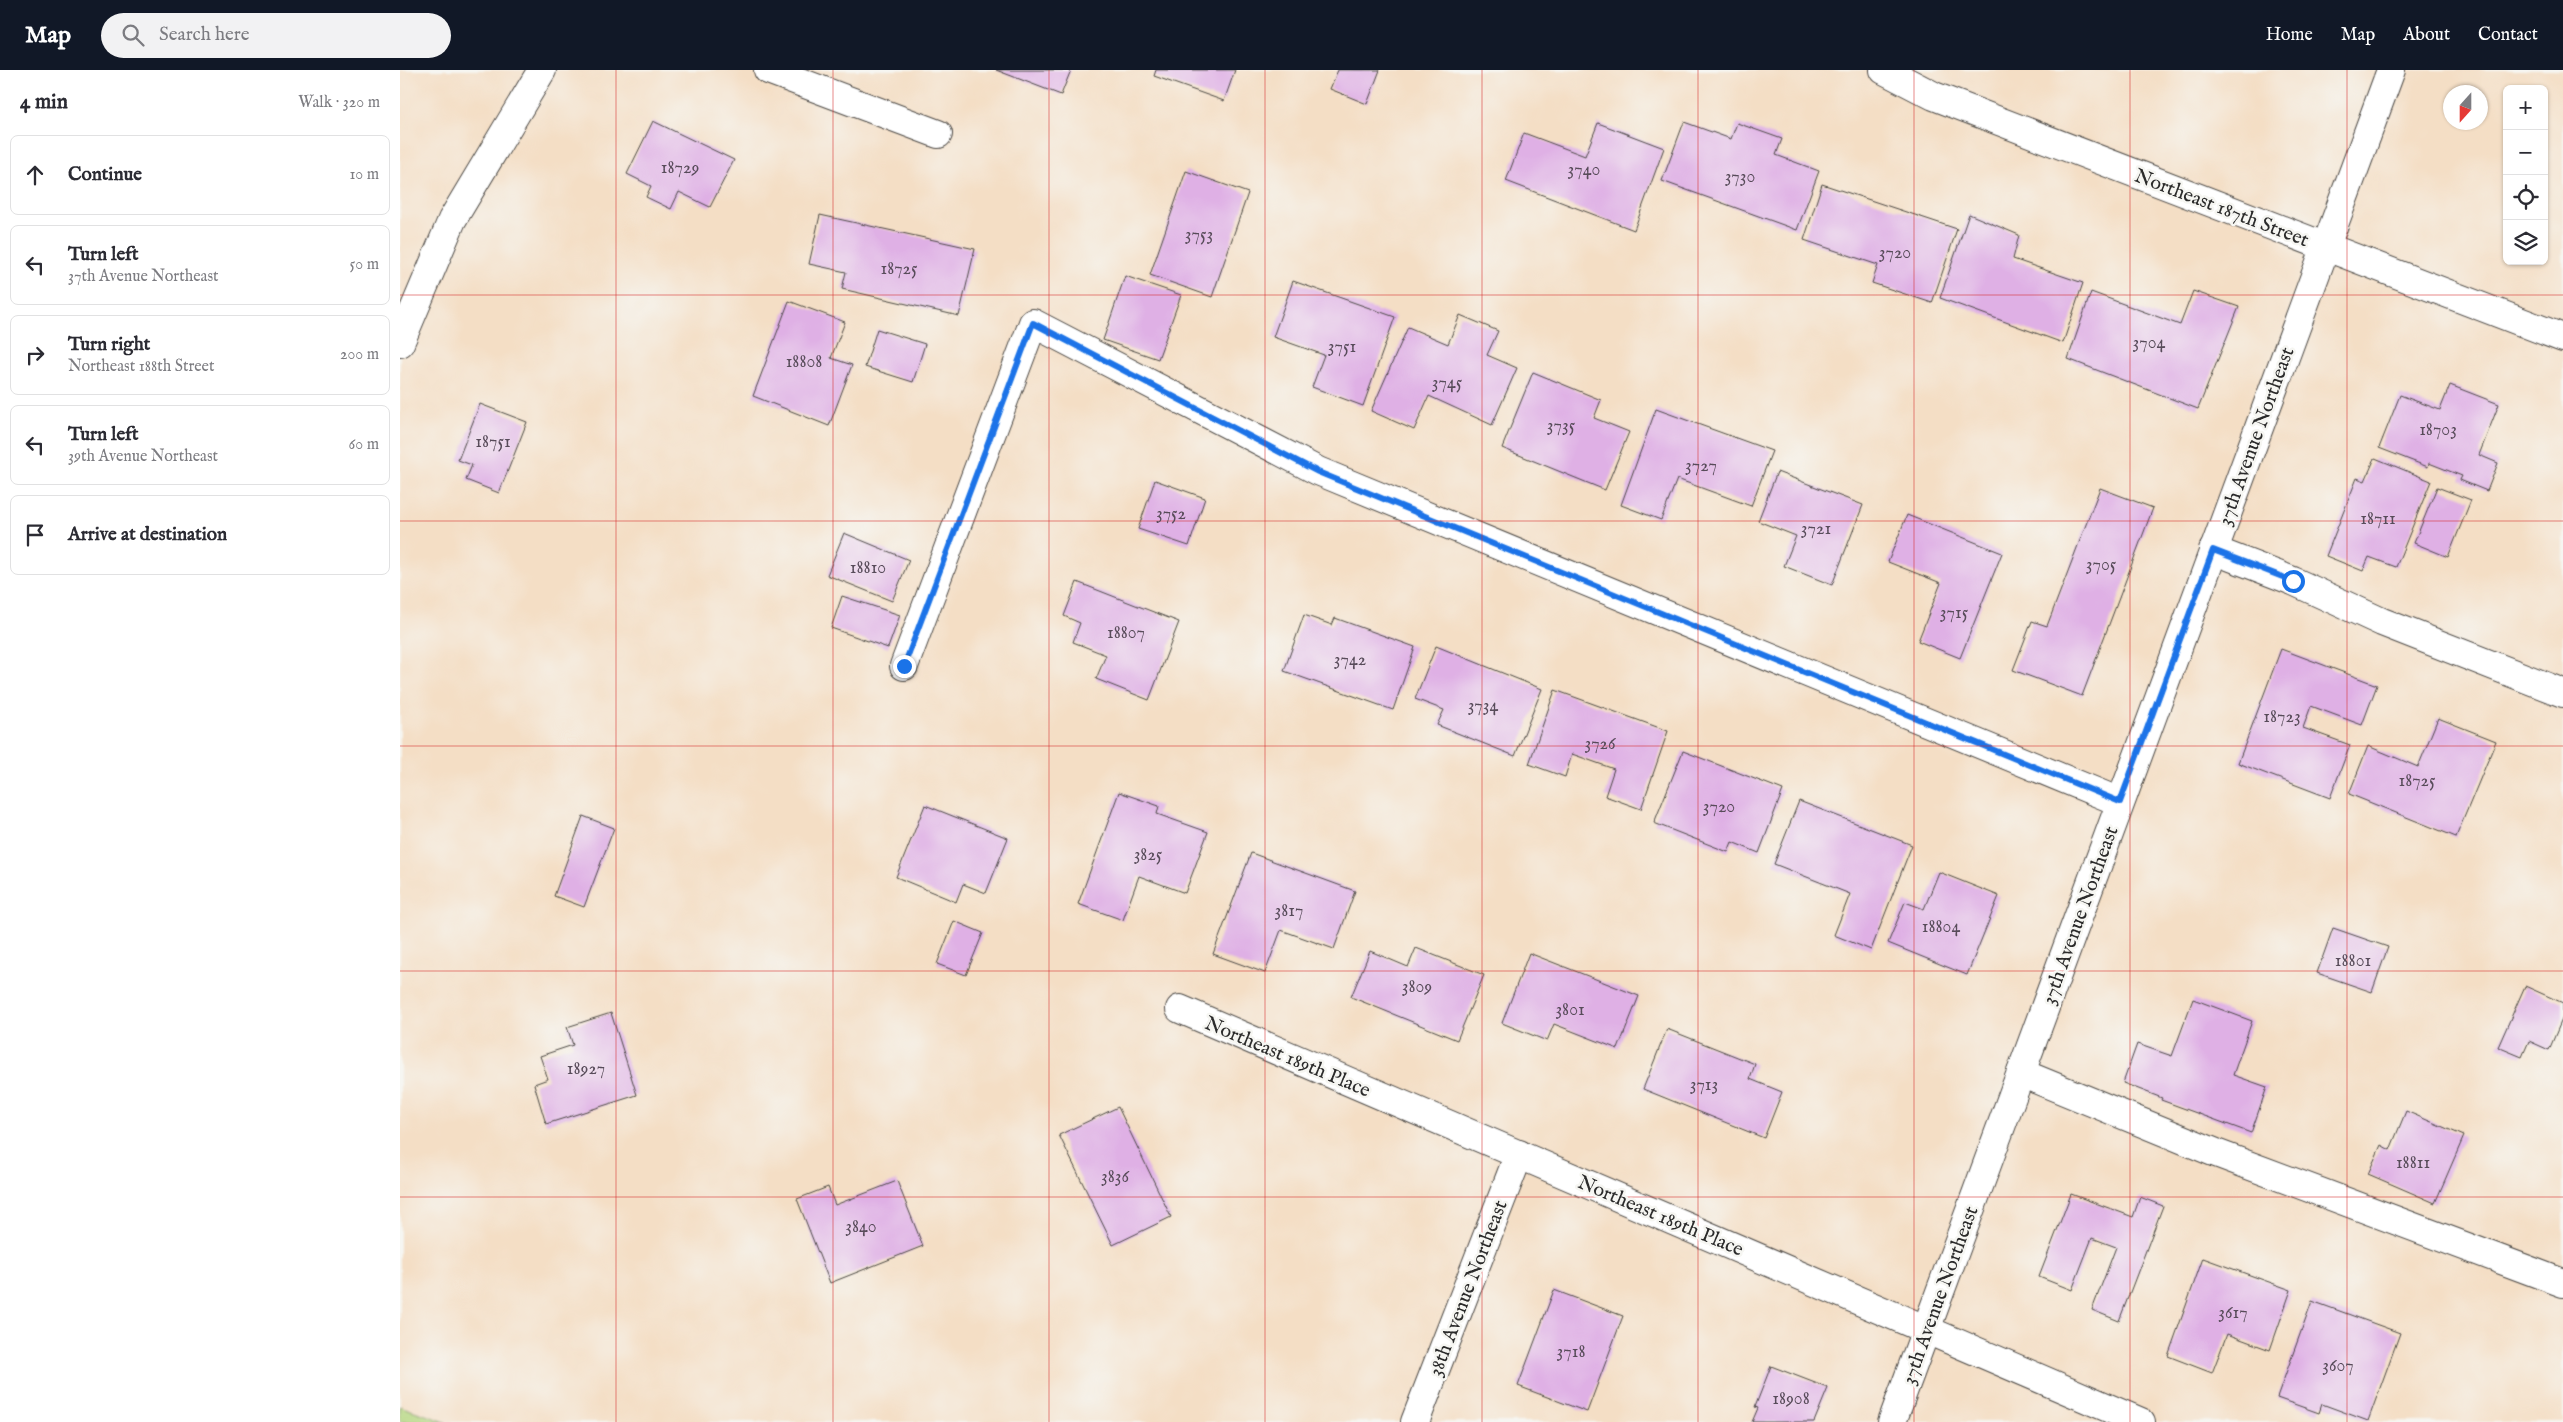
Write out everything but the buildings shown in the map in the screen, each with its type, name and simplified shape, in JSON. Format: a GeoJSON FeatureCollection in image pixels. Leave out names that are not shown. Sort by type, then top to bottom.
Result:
{"type":"FeatureCollection","features":[{"type":"Feature","properties":{"kind":"street"},"geometry":{"type":"LineString","coordinates":[[400,343],[452,220],[542,70]]}},
{"type":"Feature","properties":{"kind":"street"},"geometry":{"type":"LineString","coordinates":[[768,70],[938,134]]}},
{"type":"Feature","properties":{"kind":"street","name":"Northeast 187th Street"},"geometry":{"type":"LineString","coordinates":[[1884,70],[1934,96],[2563,338]]}},
{"type":"Feature","properties":{"kind":"street","name":"37th Avenue Northeast"},"geometry":{"type":"LineString","coordinates":[[1892,1422],[2324,246],[2391,70]]}},
{"type":"Feature","properties":{"kind":"street"},"geometry":{"type":"LineString","coordinates":[[904,666],[1033,323],[1318,472],[2120,802]]}},
{"type":"Feature","properties":{"kind":"street"},"geometry":{"type":"LineString","coordinates":[[2213,550],[2293,581],[2382,622],[2563,692]]}},
{"type":"Feature","properties":{"kind":"street","name":"Northeast 189th Place"},"geometry":{"type":"LineString","coordinates":[[1180,1009],[2141,1422]]}},
{"type":"Feature","properties":{"kind":"street"},"geometry":{"type":"LineString","coordinates":[[2020,1073],[2216,1153],[2563,1283]]}},
{"type":"Feature","properties":{"kind":"street","name":"38th Avenue Northeast"},"geometry":{"type":"LineString","coordinates":[[1415,1422],[1519,1154]]}},
{"type":"Feature","properties":{"kind":"green space"},"geometry":{"type":"Polygon","coordinates":[[[400,1406],[446,1422],[400,1422],[400,1406]]]}},
{"type":"Feature","properties":{"kind":"route"},"geometry":{"type":"LineString","coordinates":[[904,666],[1033,323],[1318,472],[2120,802],[2213,550],[2293,581]]}}]}
